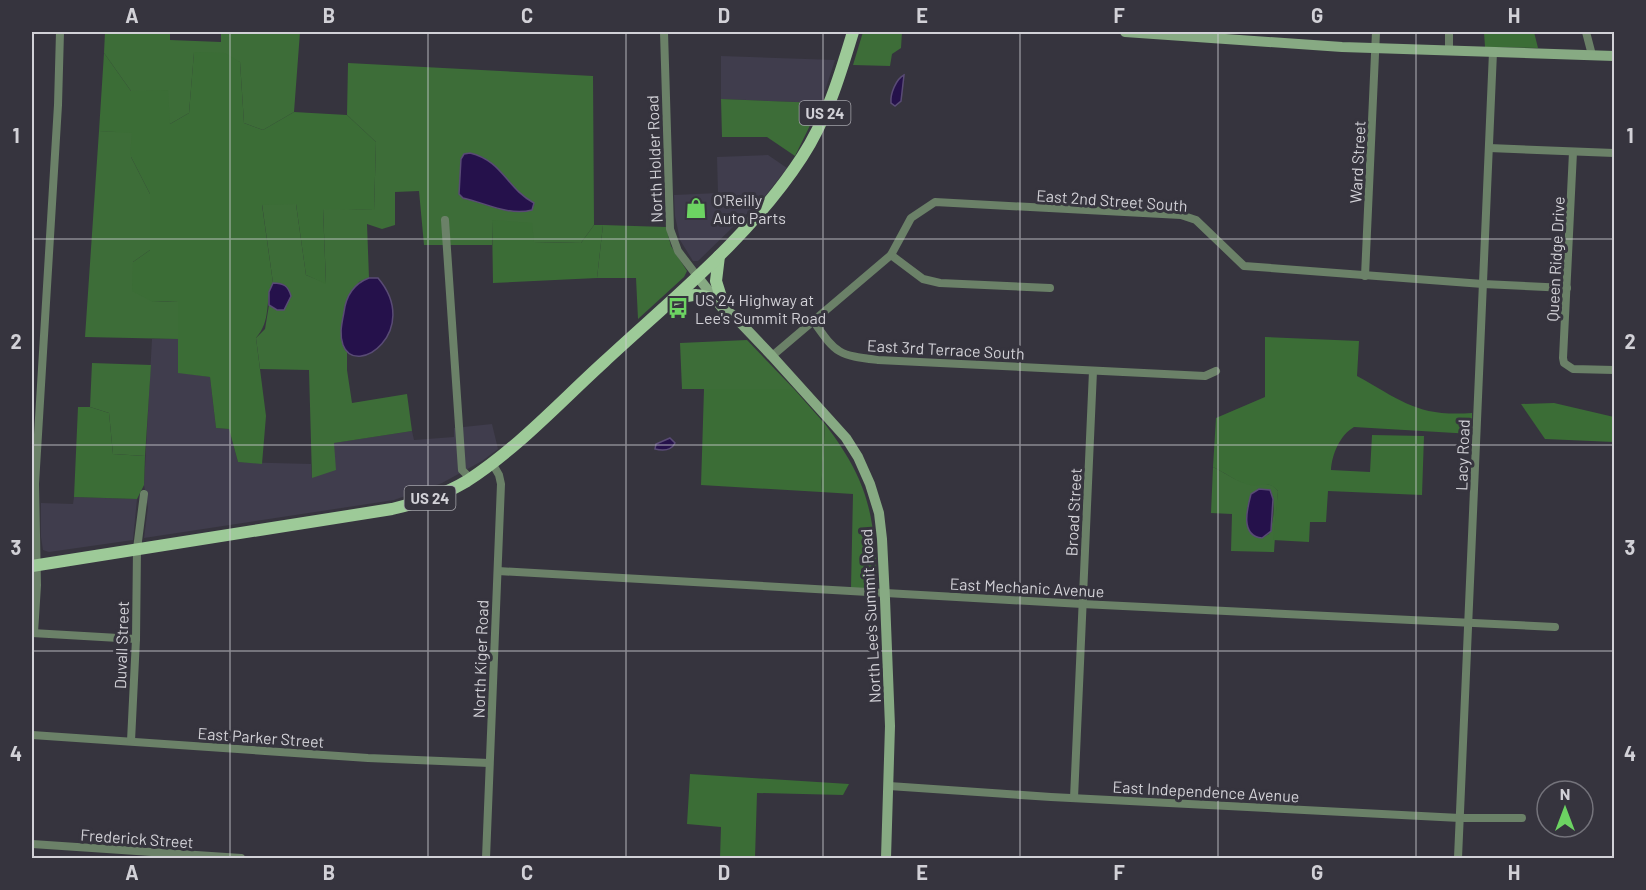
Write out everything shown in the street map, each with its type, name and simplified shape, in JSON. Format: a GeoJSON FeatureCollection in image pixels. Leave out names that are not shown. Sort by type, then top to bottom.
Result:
{"type":"FeatureCollection","features":[{"type":"Feature","properties":{"kind":"main road","name":"US 24"},"geometry":{"type":"LineString","coordinates":[[34,566],[392,509],[436,496],[492,464],[698,276],[761,213],[803,155],[829,105],[853,32]]}},
{"type":"Feature","properties":{"kind":"main road"},"geometry":{"type":"LineString","coordinates":[[1125,32],[1376,48],[1614,57]]}},
{"type":"Feature","properties":{"kind":"main road"},"geometry":{"type":"LineString","coordinates":[[672,300],[694,294],[719,299],[716,280],[719,256]]}},
{"type":"Feature","properties":{"kind":"main road","name":"North Lee's Summit Road"},"geometry":{"type":"LineString","coordinates":[[698,276],[706,281],[733,315],[846,438],[870,484],[879,513],[885,593],[890,726],[886,858]]}},
{"type":"Feature","properties":{"kind":"street"},"geometry":{"type":"LineString","coordinates":[[60,32],[58,105],[35,484],[34,566],[37,585],[33,633],[136,639]]}},
{"type":"Feature","properties":{"kind":"street","name":"North Holder Road"},"geometry":{"type":"LineString","coordinates":[[664,32],[670,228],[678,251],[698,276]]}},
{"type":"Feature","properties":{"kind":"street","name":"Ward Street"},"geometry":{"type":"LineString","coordinates":[[1365,276],[1376,32]]}},
{"type":"Feature","properties":{"kind":"street"},"geometry":{"type":"LineString","coordinates":[[1449,32],[1449,51]]}},
{"type":"Feature","properties":{"kind":"street"},"geometry":{"type":"LineString","coordinates":[[1586,32],[1592,55]]}},
{"type":"Feature","properties":{"kind":"street","name":"Lacy Road"},"geometry":{"type":"LineString","coordinates":[[1458,858],[1493,52]]}},
{"type":"Feature","properties":{"kind":"street"},"geometry":{"type":"LineString","coordinates":[[1489,148],[1614,153]]}},
{"type":"Feature","properties":{"kind":"street","name":"Queen Ridge Drive"},"geometry":{"type":"LineString","coordinates":[[1573,152],[1563,358],[1566,366],[1572,369],[1614,370]]}},
{"type":"Feature","properties":{"kind":"street","name":"East 2nd Street South"},"geometry":{"type":"LineString","coordinates":[[772,356],[891,255],[911,218],[935,202],[1181,215],[1196,220],[1244,267],[1567,288]]}},
{"type":"Feature","properties":{"kind":"street"},"geometry":{"type":"LineString","coordinates":[[445,220],[462,470],[470,478]]}},
{"type":"Feature","properties":{"kind":"street"},"geometry":{"type":"LineString","coordinates":[[891,255],[924,279],[940,283],[1050,288]]}},
{"type":"Feature","properties":{"kind":"street","name":"East 3rd Terrace South"},"geometry":{"type":"LineString","coordinates":[[814,322],[831,346],[845,356],[1206,376],[1216,371]]}},
{"type":"Feature","properties":{"kind":"street","name":"Broad Street"},"geometry":{"type":"LineString","coordinates":[[1074,798],[1093,371]]}},
{"type":"Feature","properties":{"kind":"street","name":"North Kiger Road"},"geometry":{"type":"LineString","coordinates":[[486,858],[501,484],[499,475],[492,464]]}},
{"type":"Feature","properties":{"kind":"street","name":"Duvall Street"},"geometry":{"type":"LineString","coordinates":[[131,741],[136,639],[137,549],[144,494]]}},
{"type":"Feature","properties":{"kind":"street","name":"East Mechanic Avenue"},"geometry":{"type":"LineString","coordinates":[[498,571],[1082,604],[1555,627]]}},
{"type":"Feature","properties":{"kind":"street","name":"East Parker Street"},"geometry":{"type":"LineString","coordinates":[[32,735],[368,758],[489,763]]}},
{"type":"Feature","properties":{"kind":"street","name":"East Independence Avenue"},"geometry":{"type":"LineString","coordinates":[[889,786],[1460,818],[1522,818]]}},
{"type":"Feature","properties":{"kind":"street","name":"Frederick Street"},"geometry":{"type":"LineString","coordinates":[[32,844],[241,858]]}},
{"type":"Feature","properties":{"kind":"shaded area"},"geometry":{"type":"Polygon","coordinates":[[[721,56],[835,60],[821,103],[721,99],[721,56]]]}},
{"type":"Feature","properties":{"kind":"shaded area"},"geometry":{"type":"Polygon","coordinates":[[[904,75],[901,101],[895,106],[891,103],[893,91],[898,80],[904,75]]]}},
{"type":"Feature","properties":{"kind":"shaded area"},"geometry":{"type":"Polygon","coordinates":[[[470,153],[490,162],[497,168],[517,190],[534,203],[532,210],[506,210],[463,198],[459,194],[461,159],[464,154],[470,153]]]}},
{"type":"Feature","properties":{"kind":"shaded area"},"geometry":{"type":"Polygon","coordinates":[[[768,155],[787,168],[766,195],[698,261],[693,261],[680,240],[674,195],[718,193],[717,157],[768,155]]]}},
{"type":"Feature","properties":{"kind":"shaded area"},"geometry":{"type":"Polygon","coordinates":[[[369,278],[378,278],[390,297],[393,315],[390,331],[382,344],[360,356],[350,354],[343,345],[341,328],[349,296],[355,287],[369,278]]]}},
{"type":"Feature","properties":{"kind":"shaded area"},"geometry":{"type":"Polygon","coordinates":[[[273,283],[287,287],[290,293],[291,296],[284,310],[277,310],[269,305],[269,292],[273,283]]]}},
{"type":"Feature","properties":{"kind":"shaded area"},"geometry":{"type":"Polygon","coordinates":[[[152,339],[178,339],[178,372],[210,377],[216,428],[229,429],[238,462],[311,464],[312,478],[333,443],[412,431],[414,440],[454,437],[454,428],[492,424],[498,449],[482,461],[442,483],[394,500],[144,538],[148,507],[144,485],[152,339]]]}},
{"type":"Feature","properties":{"kind":"shaded area"},"geometry":{"type":"Polygon","coordinates":[[[670,438],[675,443],[671,448],[655,449],[656,444],[670,438]]]}},
{"type":"Feature","properties":{"kind":"shaded area"},"geometry":{"type":"Polygon","coordinates":[[[1259,489],[1270,490],[1273,499],[1271,531],[1262,538],[1250,532],[1247,521],[1251,494],[1259,489]]]}},
{"type":"Feature","properties":{"kind":"shaded area"},"geometry":{"type":"Polygon","coordinates":[[[74,497],[137,499],[133,540],[49,552],[43,550],[41,503],[73,504],[74,497]]]}},
{"type":"Feature","properties":{"kind":"green space"},"geometry":{"type":"Polygon","coordinates":[[[105,32],[170,32],[170,40],[221,42],[221,32],[300,32],[294,112],[263,130],[244,123],[240,62],[194,53],[189,113],[170,124],[131,91],[104,53],[105,32]]]}},
{"type":"Feature","properties":{"kind":"green space"},"geometry":{"type":"Polygon","coordinates":[[[863,32],[902,32],[901,48],[892,54],[890,66],[853,65],[863,32]]]}},
{"type":"Feature","properties":{"kind":"green space"},"geometry":{"type":"Polygon","coordinates":[[[1484,32],[1534,32],[1538,48],[1485,47],[1484,32]]]}},
{"type":"Feature","properties":{"kind":"green space"},"geometry":{"type":"Polygon","coordinates":[[[194,52],[225,53],[240,62],[244,123],[263,130],[294,112],[347,115],[376,142],[374,210],[323,209],[326,284],[306,275],[296,204],[262,205],[273,283],[266,318],[256,338],[266,416],[262,464],[238,462],[229,429],[216,428],[210,377],[178,373],[178,301],[153,302],[132,291],[133,262],[150,250],[150,194],[130,155],[132,133],[99,131],[104,53],[131,91],[168,90],[170,124],[189,113],[194,52]]]}},
{"type":"Feature","properties":{"kind":"green space"},"geometry":{"type":"Polygon","coordinates":[[[348,63],[593,76],[594,225],[581,243],[534,242],[492,220],[492,245],[424,245],[419,191],[395,192],[395,225],[382,229],[367,224],[369,278],[359,282],[343,316],[341,333],[347,352],[352,403],[407,394],[412,431],[334,443],[336,470],[312,478],[309,370],[260,369],[256,338],[265,329],[269,305],[277,310],[291,296],[285,286],[273,283],[262,204],[296,204],[306,275],[326,283],[323,208],[374,210],[376,142],[347,115],[348,63]]]}},
{"type":"Feature","properties":{"kind":"green space"},"geometry":{"type":"Polygon","coordinates":[[[721,99],[821,103],[795,156],[767,137],[722,137],[721,99]]]}},
{"type":"Feature","properties":{"kind":"green space"},"geometry":{"type":"Polygon","coordinates":[[[99,131],[133,132],[131,157],[150,194],[150,250],[133,262],[153,302],[178,301],[178,339],[85,337],[99,131]]]}},
{"type":"Feature","properties":{"kind":"green space"},"geometry":{"type":"Polygon","coordinates":[[[492,220],[532,223],[534,242],[581,243],[594,225],[603,225],[597,278],[493,283],[492,220]]]}},
{"type":"Feature","properties":{"kind":"green space"},"geometry":{"type":"Polygon","coordinates":[[[603,225],[666,227],[671,246],[687,271],[684,277],[638,319],[636,278],[597,278],[603,225]]]}},
{"type":"Feature","properties":{"kind":"green space"},"geometry":{"type":"Polygon","coordinates":[[[1265,337],[1359,341],[1357,376],[1399,400],[1424,410],[1453,414],[1472,413],[1472,434],[1354,427],[1349,430],[1338,446],[1331,470],[1370,472],[1372,435],[1424,436],[1422,495],[1328,491],[1326,522],[1310,522],[1309,542],[1273,540],[1278,491],[1268,485],[1245,484],[1213,467],[1216,418],[1265,397],[1265,337]]]}},
{"type":"Feature","properties":{"kind":"green space"},"geometry":{"type":"Polygon","coordinates":[[[747,340],[794,389],[682,389],[680,343],[747,340]]]}},
{"type":"Feature","properties":{"kind":"green space"},"geometry":{"type":"Polygon","coordinates":[[[92,363],[151,365],[145,456],[113,454],[109,413],[90,407],[92,363]]]}},
{"type":"Feature","properties":{"kind":"green space"},"geometry":{"type":"Polygon","coordinates":[[[704,389],[794,389],[825,424],[821,492],[701,485],[704,389]]]}},
{"type":"Feature","properties":{"kind":"green space"},"geometry":{"type":"Polygon","coordinates":[[[1554,403],[1614,417],[1614,442],[1545,439],[1521,404],[1554,403]]]}},
{"type":"Feature","properties":{"kind":"green space"},"geometry":{"type":"Polygon","coordinates":[[[78,407],[90,407],[109,413],[113,454],[145,456],[144,485],[137,499],[74,497],[78,407]]]}},
{"type":"Feature","properties":{"kind":"green space"},"geometry":{"type":"Polygon","coordinates":[[[825,424],[851,463],[866,498],[871,516],[876,557],[877,582],[873,588],[851,588],[853,494],[821,492],[825,424]]]}},
{"type":"Feature","properties":{"kind":"green space"},"geometry":{"type":"Polygon","coordinates":[[[1213,467],[1242,482],[1272,486],[1278,491],[1274,552],[1231,551],[1232,514],[1211,513],[1213,467]],[[1270,490],[1262,538],[1269,534],[1272,524],[1274,506],[1270,490]]]}},
{"type":"Feature","properties":{"kind":"green space"},"geometry":{"type":"Polygon","coordinates":[[[690,774],[849,784],[843,795],[757,793],[755,858],[720,858],[721,827],[687,824],[690,774]]]}},
{"type":"Feature","properties":{"kind":"place","name":"O'Reilly Auto Parts"},"geometry":{"type":"Point","coordinates":[696,208]}},
{"type":"Feature","properties":{"kind":"place","name":"US 24 Highway at Lee's Summit Road"},"geometry":{"type":"Point","coordinates":[678,308]}}]}
